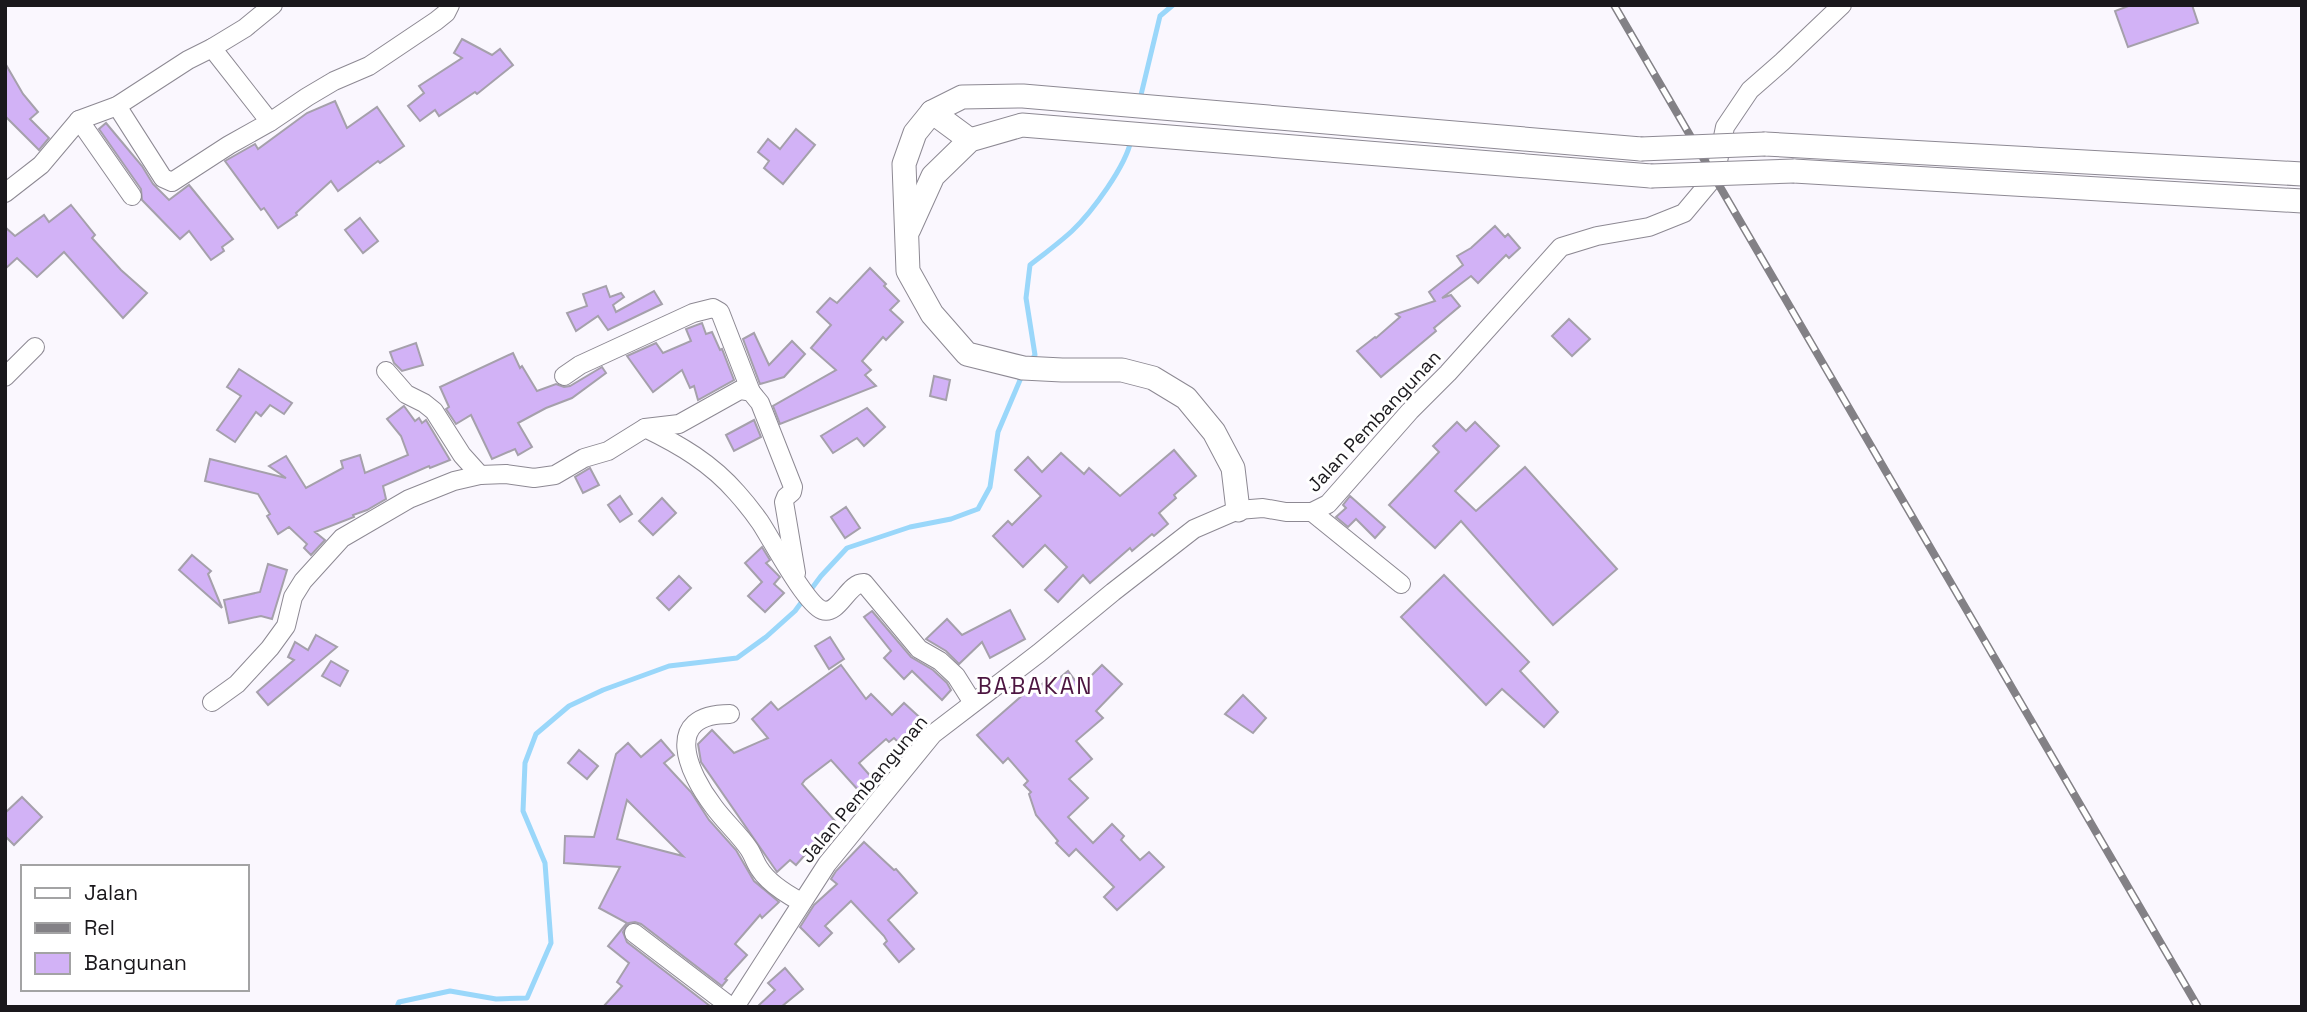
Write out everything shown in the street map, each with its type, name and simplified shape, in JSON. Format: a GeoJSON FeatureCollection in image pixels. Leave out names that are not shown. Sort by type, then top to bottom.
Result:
{"type":"FeatureCollection","features":[{"type":"Feature","properties":{"kind":"main road"},"geometry":{"type":"LineString","coordinates":[[1238,510],[1233,468],[1214,432],[1186,398],[1153,378],[1122,370],[1023,368],[967,354],[932,314],[908,271],[904,164],[915,133],[932,112],[962,97],[1023,96],[1641,149],[1765,144],[2302,174]]}},
{"type":"Feature","properties":{"kind":"main road"},"geometry":{"type":"LineString","coordinates":[[932,112],[970,139]]}},
{"type":"Feature","properties":{"kind":"main road"},"geometry":{"type":"LineString","coordinates":[[906,236],[933,176],[970,139],[1022,125],[1651,176],[1794,171],[2302,201]]}},
{"type":"Feature","properties":{"kind":"street"},"geometry":{"type":"LineString","coordinates":[[5,193],[41,165],[79,120],[117,106],[188,60],[245,28],[273,5]]}},
{"type":"Feature","properties":{"kind":"street"},"geometry":{"type":"LineString","coordinates":[[117,106],[163,178],[173,182],[334,81],[369,66],[436,21],[446,13],[450,5]]}},
{"type":"Feature","properties":{"kind":"street","name":"Jalan Pembangunan"},"geometry":{"type":"LineString","coordinates":[[733,1007],[833,856],[933,734],[1194,529],[1238,510],[1263,508],[1286,512],[1312,512],[1328,504],[1561,247],[1597,236],[1649,227],[1684,213],[1715,176],[1725,127],[1749,90],[1842,5]]}},
{"type":"Feature","properties":{"kind":"street"},"geometry":{"type":"LineString","coordinates":[[212,48],[270,122]]}},
{"type":"Feature","properties":{"kind":"street"},"geometry":{"type":"LineString","coordinates":[[79,120],[132,196]]}},
{"type":"Feature","properties":{"kind":"street"},"geometry":{"type":"LineString","coordinates":[[564,376],[580,365],[682,318],[713,308],[720,312],[751,392],[760,403],[793,487],[784,502],[797,581]]}},
{"type":"Feature","properties":{"kind":"street"},"geometry":{"type":"LineString","coordinates":[[5,377],[36,347]]}},
{"type":"Feature","properties":{"kind":"street"},"geometry":{"type":"LineString","coordinates":[[386,371],[406,394],[424,403],[440,419],[462,455],[480,475]]}},
{"type":"Feature","properties":{"kind":"street"},"geometry":{"type":"LineString","coordinates":[[212,702],[237,684],[270,648],[286,626],[293,597],[303,581],[342,538],[409,499],[454,481],[480,475],[506,474],[534,478],[555,475],[584,458],[608,451],[645,428],[680,424],[740,390],[751,392]]}},
{"type":"Feature","properties":{"kind":"street"},"geometry":{"type":"LineString","coordinates":[[645,428],[691,452],[735,491],[759,521],[817,607],[827,610],[834,607],[856,584],[864,583],[919,649],[940,661],[956,676],[973,703]]}},
{"type":"Feature","properties":{"kind":"street"},"geometry":{"type":"LineString","coordinates":[[1312,512],[1401,584]]}},
{"type":"Feature","properties":{"kind":"street"},"geometry":{"type":"LineString","coordinates":[[730,714],[710,715],[688,731],[685,739],[689,762],[713,806],[750,849],[760,871],[787,895],[801,902]]}},
{"type":"Feature","properties":{"kind":"street"},"geometry":{"type":"LineString","coordinates":[[634,933],[733,1007]]}},
{"type":"Feature","properties":{"kind":"building"},"geometry":{"type":"Polygon","coordinates":[[[2131,5],[2192,5],[2198,23],[2128,47],[2115,11],[2131,5]]]}},
{"type":"Feature","properties":{"kind":"building"},"geometry":{"type":"Polygon","coordinates":[[[462,39],[492,55],[500,49],[513,65],[477,94],[475,92],[439,116],[435,110],[420,121],[408,106],[424,93],[419,86],[462,58],[454,53],[462,39]]]}},
{"type":"Feature","properties":{"kind":"building"},"geometry":{"type":"Polygon","coordinates":[[[5,63],[23,94],[38,112],[30,119],[49,138],[39,150],[5,116],[5,63]]]}},
{"type":"Feature","properties":{"kind":"building"},"geometry":{"type":"Polygon","coordinates":[[[335,101],[347,128],[377,107],[404,146],[380,163],[378,161],[338,191],[331,181],[296,213],[297,215],[278,228],[264,208],[261,210],[225,161],[255,144],[258,149],[307,113],[335,101]]]}},
{"type":"Feature","properties":{"kind":"building"},"geometry":{"type":"Polygon","coordinates":[[[106,123],[142,166],[153,184],[169,200],[189,185],[233,239],[222,247],[224,251],[211,260],[189,231],[180,239],[142,200],[141,189],[99,129],[106,123]]]}},
{"type":"Feature","properties":{"kind":"building"},"geometry":{"type":"Polygon","coordinates":[[[796,129],[815,145],[783,184],[764,168],[769,161],[758,152],[768,139],[780,149],[796,129]]]}},
{"type":"Feature","properties":{"kind":"building"},"geometry":{"type":"Polygon","coordinates":[[[71,205],[95,235],[92,238],[121,270],[147,293],[123,318],[64,252],[37,277],[17,258],[5,269],[5,227],[15,236],[44,215],[49,222],[71,205]]]}},
{"type":"Feature","properties":{"kind":"building"},"geometry":{"type":"Polygon","coordinates":[[[360,218],[378,241],[363,253],[345,230],[360,218]]]}},
{"type":"Feature","properties":{"kind":"building"},"geometry":{"type":"Polygon","coordinates":[[[1495,226],[1505,237],[1508,234],[1520,248],[1509,258],[1506,255],[1478,283],[1471,276],[1442,298],[1451,295],[1460,306],[1434,328],[1436,331],[1381,377],[1357,351],[1400,317],[1396,314],[1435,301],[1429,292],[1463,265],[1457,256],[1471,248],[1495,226]]]}},
{"type":"Feature","properties":{"kind":"building"},"geometry":{"type":"Polygon","coordinates":[[[870,268],[899,301],[890,310],[903,322],[886,340],[883,337],[862,361],[871,370],[865,375],[876,386],[780,424],[773,406],[836,370],[811,348],[831,325],[817,312],[830,298],[837,303],[870,268]]]}},
{"type":"Feature","properties":{"kind":"building"},"geometry":{"type":"Polygon","coordinates":[[[606,286],[610,297],[621,293],[624,297],[613,305],[616,312],[654,291],[662,304],[608,330],[598,316],[576,331],[567,313],[587,306],[583,294],[606,286]]]}},
{"type":"Feature","properties":{"kind":"building"},"geometry":{"type":"Polygon","coordinates":[[[1569,319],[1590,339],[1572,356],[1552,336],[1569,319]]]}},
{"type":"Feature","properties":{"kind":"building"},"geometry":{"type":"Polygon","coordinates":[[[702,323],[706,334],[712,332],[720,350],[722,349],[734,380],[698,400],[694,386],[690,388],[682,370],[653,392],[627,356],[656,343],[663,353],[691,341],[686,329],[702,323]]]}},
{"type":"Feature","properties":{"kind":"building"},"geometry":{"type":"Polygon","coordinates":[[[754,333],[769,365],[792,341],[805,354],[784,377],[760,384],[743,339],[754,333]]]}},
{"type":"Feature","properties":{"kind":"building"},"geometry":{"type":"Polygon","coordinates":[[[416,343],[423,365],[402,371],[394,363],[390,352],[416,343]]]}},
{"type":"Feature","properties":{"kind":"building"},"geometry":{"type":"Polygon","coordinates":[[[513,353],[537,391],[556,384],[570,386],[602,367],[606,373],[572,398],[518,423],[532,447],[518,455],[515,449],[492,459],[471,415],[456,424],[446,409],[449,407],[440,387],[513,353]]]}},
{"type":"Feature","properties":{"kind":"building"},"geometry":{"type":"Polygon","coordinates":[[[239,369],[292,403],[284,414],[270,405],[261,416],[256,412],[235,442],[217,430],[241,396],[227,387],[239,369]]]}},
{"type":"Feature","properties":{"kind":"building"},"geometry":{"type":"Polygon","coordinates":[[[934,376],[950,380],[946,400],[930,396],[934,376]]]}},
{"type":"Feature","properties":{"kind":"building"},"geometry":{"type":"Polygon","coordinates":[[[404,406],[415,421],[419,418],[422,423],[426,420],[450,460],[383,486],[386,499],[353,515],[354,517],[315,532],[325,540],[311,555],[304,548],[307,544],[289,527],[278,534],[258,494],[205,481],[210,459],[286,478],[269,466],[286,456],[306,488],[343,468],[341,461],[360,455],[365,473],[408,455],[401,436],[387,419],[404,406]]]}},
{"type":"Feature","properties":{"kind":"building"},"geometry":{"type":"Polygon","coordinates":[[[867,408],[885,427],[864,446],[857,438],[833,453],[821,436],[867,408]]]}},
{"type":"Feature","properties":{"kind":"building"},"geometry":{"type":"Polygon","coordinates":[[[754,420],[761,437],[734,451],[726,435],[754,420]]]}},
{"type":"Feature","properties":{"kind":"building"},"geometry":{"type":"Polygon","coordinates":[[[1457,422],[1466,431],[1475,422],[1499,446],[1455,491],[1476,511],[1525,467],[1617,569],[1553,625],[1461,521],[1435,548],[1389,505],[1439,452],[1433,446],[1457,422]]]}},
{"type":"Feature","properties":{"kind":"building"},"geometry":{"type":"Polygon","coordinates":[[[1174,450],[1196,476],[1174,495],[1176,498],[1159,513],[1168,524],[1132,551],[1130,548],[1090,583],[1083,575],[1058,602],[1045,590],[1067,567],[1045,545],[1023,567],[993,536],[1008,521],[1012,525],[1041,496],[1015,470],[1028,457],[1042,472],[1061,453],[1084,474],[1089,468],[1120,496],[1174,450]]]}},
{"type":"Feature","properties":{"kind":"building"},"geometry":{"type":"Polygon","coordinates":[[[590,468],[599,485],[583,493],[575,477],[590,468]]]}},
{"type":"Feature","properties":{"kind":"building"},"geometry":{"type":"Polygon","coordinates":[[[620,496],[632,514],[620,522],[608,505],[620,496]]]}},
{"type":"Feature","properties":{"kind":"building"},"geometry":{"type":"Polygon","coordinates":[[[1350,496],[1385,527],[1375,538],[1356,519],[1348,527],[1336,517],[1346,508],[1343,505],[1350,496]]]}},
{"type":"Feature","properties":{"kind":"building"},"geometry":{"type":"Polygon","coordinates":[[[662,498],[676,513],[653,535],[639,521],[662,498]]]}},
{"type":"Feature","properties":{"kind":"building"},"geometry":{"type":"Polygon","coordinates":[[[846,507],[860,528],[845,538],[831,517],[846,507]]]}},
{"type":"Feature","properties":{"kind":"building"},"geometry":{"type":"Polygon","coordinates":[[[762,547],[770,560],[766,563],[780,577],[774,584],[784,593],[765,612],[748,596],[762,582],[745,563],[762,547]]]}},
{"type":"Feature","properties":{"kind":"building"},"geometry":{"type":"Polygon","coordinates":[[[192,555],[211,571],[208,574],[222,608],[179,570],[192,555]]]}},
{"type":"Feature","properties":{"kind":"building"},"geometry":{"type":"Polygon","coordinates":[[[268,564],[287,570],[272,619],[261,616],[229,623],[224,600],[260,592],[268,564]]]}},
{"type":"Feature","properties":{"kind":"building"},"geometry":{"type":"Polygon","coordinates":[[[1444,575],[1529,662],[1520,671],[1558,712],[1544,727],[1502,689],[1486,705],[1401,617],[1444,575]]]}},
{"type":"Feature","properties":{"kind":"building"},"geometry":{"type":"Polygon","coordinates":[[[679,576],[691,588],[669,610],[657,598],[679,576]]]}},
{"type":"Feature","properties":{"kind":"building"},"geometry":{"type":"Polygon","coordinates":[[[1010,610],[1025,639],[990,658],[982,642],[959,664],[946,651],[926,639],[947,619],[962,635],[1010,610]]]}},
{"type":"Feature","properties":{"kind":"building"},"geometry":{"type":"Polygon","coordinates":[[[872,611],[911,657],[933,670],[947,683],[951,690],[942,700],[912,671],[904,679],[884,658],[891,651],[864,617],[872,611]]]}},
{"type":"Feature","properties":{"kind":"building"},"geometry":{"type":"Polygon","coordinates":[[[316,635],[337,647],[268,705],[257,692],[294,660],[288,657],[295,642],[308,650],[316,635]]]}},
{"type":"Feature","properties":{"kind":"building"},"geometry":{"type":"Polygon","coordinates":[[[830,637],[844,659],[829,669],[815,646],[830,637]]]}},
{"type":"Feature","properties":{"kind":"building"},"geometry":{"type":"Polygon","coordinates":[[[331,661],[348,671],[340,686],[322,676],[331,661]]]}},
{"type":"Feature","properties":{"kind":"building"},"geometry":{"type":"Polygon","coordinates":[[[841,665],[866,699],[871,694],[892,715],[904,703],[927,724],[915,738],[912,735],[901,745],[894,738],[889,742],[886,739],[859,763],[873,779],[859,791],[831,760],[805,780],[802,784],[835,821],[796,865],[790,860],[777,872],[701,762],[698,744],[712,730],[734,753],[768,738],[752,719],[771,702],[778,710],[841,665]]]}},
{"type":"Feature","properties":{"kind":"building"},"geometry":{"type":"Polygon","coordinates":[[[1102,665],[1122,684],[1096,711],[1103,718],[1076,741],[1092,759],[1069,779],[1088,798],[1068,817],[1093,843],[1112,824],[1124,836],[1121,840],[1140,860],[1149,852],[1164,867],[1117,910],[1104,897],[1114,887],[1076,849],[1069,856],[1056,843],[1058,841],[1036,815],[1029,794],[1031,792],[1024,785],[1028,781],[1008,758],[1003,763],[977,735],[1025,693],[1027,696],[1051,677],[1057,680],[1068,671],[1080,687],[1102,665]]]}},
{"type":"Feature","properties":{"kind":"building"},"geometry":{"type":"Polygon","coordinates":[[[1243,695],[1266,718],[1253,733],[1225,714],[1243,695]]]}},
{"type":"Feature","properties":{"kind":"building"},"geometry":{"type":"Polygon","coordinates":[[[661,740],[674,755],[664,763],[691,792],[709,820],[736,850],[754,881],[779,902],[762,918],[760,915],[735,944],[747,955],[722,986],[641,924],[629,923],[623,932],[627,942],[710,1006],[603,1007],[622,986],[617,982],[629,963],[608,946],[627,923],[599,908],[620,867],[564,863],[565,836],[594,837],[616,754],[628,743],[641,757],[661,740]],[[627,800],[617,839],[683,856],[627,800]]]}},
{"type":"Feature","properties":{"kind":"building"},"geometry":{"type":"Polygon","coordinates":[[[579,750],[598,766],[587,779],[568,763],[579,750]]]}},
{"type":"Feature","properties":{"kind":"building"},"geometry":{"type":"Polygon","coordinates":[[[22,797],[42,817],[14,845],[5,836],[5,813],[22,797]]]}},
{"type":"Feature","properties":{"kind":"building"},"geometry":{"type":"Polygon","coordinates":[[[864,842],[896,869],[917,893],[888,920],[914,949],[899,962],[884,944],[887,941],[884,936],[851,901],[825,926],[832,933],[819,946],[800,927],[814,905],[837,884],[831,879],[836,871],[864,842]]]}},
{"type":"Feature","properties":{"kind":"building"},"geometry":{"type":"Polygon","coordinates":[[[785,968],[803,989],[781,1007],[757,1007],[775,990],[768,983],[785,968]]]}},
{"type":"Feature","properties":{"kind":"waterway"},"geometry":{"type":"LineString","coordinates":[[1140,99],[1160,16],[1173,5]]}},
{"type":"Feature","properties":{"kind":"waterway"},"geometry":{"type":"LineString","coordinates":[[1030,362],[1035,355],[1026,298],[1030,265],[1067,235],[1089,212],[1115,175],[1131,140]]}},
{"type":"Feature","properties":{"kind":"waterway"},"geometry":{"type":"LineString","coordinates":[[397,1007],[399,1002],[450,991],[496,999],[527,998],[551,943],[545,863],[523,811],[525,763],[536,734],[569,706],[603,690],[669,666],[737,658],[795,611],[821,576],[847,548],[910,527],[951,519],[978,509],[990,487],[998,432],[1023,373]]}},
{"type":"Feature","properties":{"kind":"railway"},"geometry":{"type":"LineString","coordinates":[[1614,5],[2198,1007]]}},
{"type":"Feature","properties":{"kind":"district","name":"BABAKAN"},"geometry":{"type":"Point","coordinates":[1035,686]}}]}
